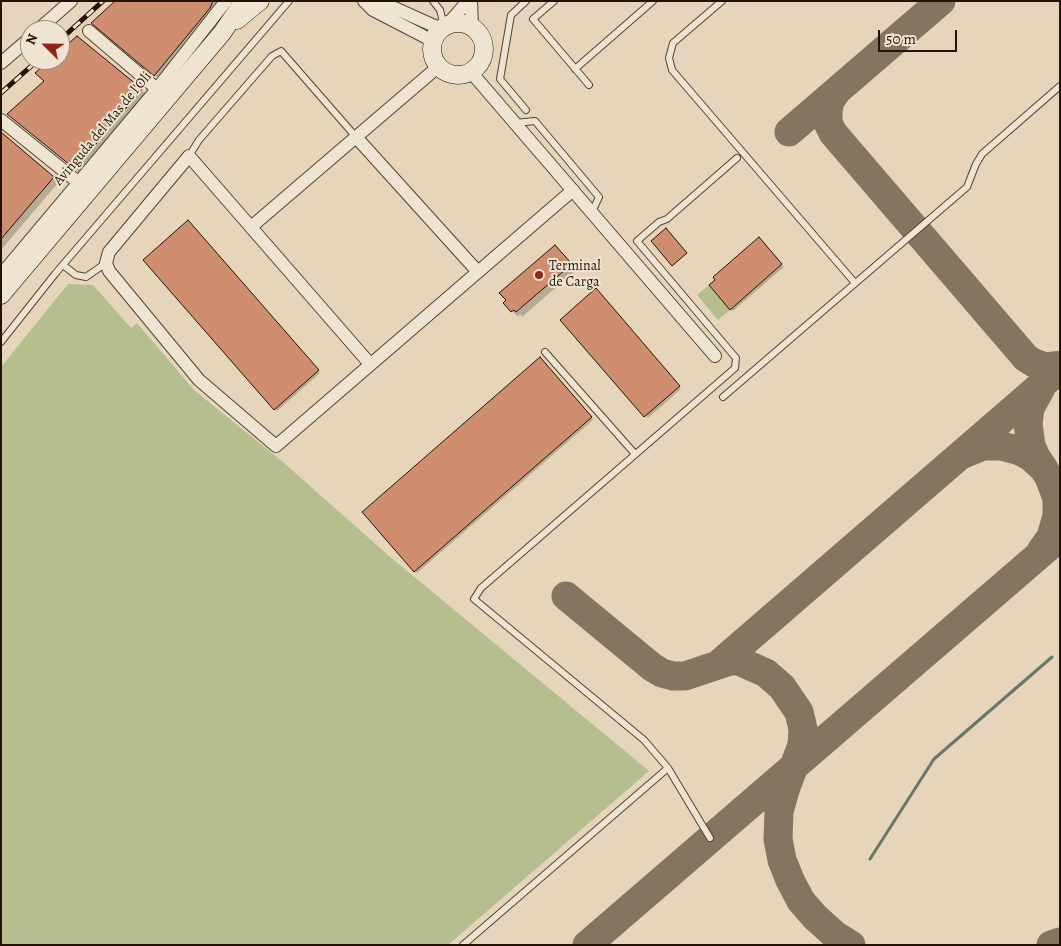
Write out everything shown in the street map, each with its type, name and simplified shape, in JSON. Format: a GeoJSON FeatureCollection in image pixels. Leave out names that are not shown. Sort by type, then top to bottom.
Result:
{"type":"FeatureCollection","features":[{"type":"Feature","properties":{"kind":"main road"},"geometry":{"type":"LineString","coordinates":[[1,295],[222,33],[244,1]]}},
{"type":"Feature","properties":{"kind":"main road"},"geometry":{"type":"LineString","coordinates":[[222,33],[260,1]]}},
{"type":"Feature","properties":{"kind":"main road"},"geometry":{"type":"LineString","coordinates":[[456,22],[472,26],[479,32],[483,40],[485,49],[483,58],[471,72],[463,75],[454,75],[446,72],[434,59],[432,50],[442,30],[456,22]]}},
{"type":"Feature","properties":{"kind":"street"},"geometry":{"type":"LineString","coordinates":[[49,20],[71,1]]}},
{"type":"Feature","properties":{"kind":"street","name":"Avinguda del Mas de l'Oli"},"geometry":{"type":"LineString","coordinates":[[1,275],[157,89],[226,1]]}},
{"type":"Feature","properties":{"kind":"street"},"geometry":{"type":"LineString","coordinates":[[364,1],[373,10],[442,30]]}},
{"type":"Feature","properties":{"kind":"street"},"geometry":{"type":"LineString","coordinates":[[379,1],[442,30]]}},
{"type":"Feature","properties":{"kind":"street"},"geometry":{"type":"LineString","coordinates":[[442,30],[470,1]]}},
{"type":"Feature","properties":{"kind":"street"},"geometry":{"type":"LineString","coordinates":[[470,1],[472,26]]}},
{"type":"Feature","properties":{"kind":"street"},"geometry":{"type":"LineString","coordinates":[[88,31],[157,89]]}},
{"type":"Feature","properties":{"kind":"street"},"geometry":{"type":"LineString","coordinates":[[1,63],[20,47]]}},
{"type":"Feature","properties":{"kind":"street"},"geometry":{"type":"LineString","coordinates":[[251,227],[439,66]]}},
{"type":"Feature","properties":{"kind":"street"},"geometry":{"type":"LineString","coordinates":[[471,72],[715,356]]}},
{"type":"Feature","properties":{"kind":"street"},"geometry":{"type":"LineString","coordinates":[[1,120],[78,182]]}},
{"type":"Feature","properties":{"kind":"street"},"geometry":{"type":"LineString","coordinates":[[356,137],[478,272]]}},
{"type":"Feature","properties":{"kind":"street"},"geometry":{"type":"LineString","coordinates":[[370,364],[189,156],[109,252],[106,263],[109,271],[199,380],[276,446],[573,190]]}},
{"type":"Feature","properties":{"kind":"lane"},"geometry":{"type":"LineString","coordinates":[[1,342],[63,265],[289,1]]}},
{"type":"Feature","properties":{"kind":"lane"},"geometry":{"type":"LineString","coordinates":[[432,1],[440,10],[442,30]]}},
{"type":"Feature","properties":{"kind":"lane"},"geometry":{"type":"LineString","coordinates":[[526,1],[511,15],[500,79],[526,110]]}},
{"type":"Feature","properties":{"kind":"lane"},"geometry":{"type":"LineString","coordinates":[[554,1],[533,19],[589,85]]}},
{"type":"Feature","properties":{"kind":"lane"},"geometry":{"type":"LineString","coordinates":[[575,69],[653,1]]}},
{"type":"Feature","properties":{"kind":"lane"},"geometry":{"type":"LineString","coordinates":[[722,1],[673,43],[669,58],[672,70],[855,282]]}},
{"type":"Feature","properties":{"kind":"lane"},"geometry":{"type":"LineString","coordinates":[[189,156],[199,140],[272,56],[281,51],[356,137]]}},
{"type":"Feature","properties":{"kind":"lane"},"geometry":{"type":"LineString","coordinates":[[723,397],[967,187],[982,154],[1060,86]]}},
{"type":"Feature","properties":{"kind":"lane"},"geometry":{"type":"LineString","coordinates":[[515,123],[535,121],[599,197],[592,212]]}},
{"type":"Feature","properties":{"kind":"lane"},"geometry":{"type":"LineString","coordinates":[[710,838],[668,768],[644,740],[474,599],[481,588],[735,368],[736,358],[637,241],[659,222],[667,219],[736,158]]}},
{"type":"Feature","properties":{"kind":"lane"},"geometry":{"type":"LineString","coordinates":[[63,265],[76,275],[86,277],[106,263]]}},
{"type":"Feature","properties":{"kind":"lane"},"geometry":{"type":"LineString","coordinates":[[545,352],[635,454]]}},
{"type":"Feature","properties":{"kind":"lane"},"geometry":{"type":"LineString","coordinates":[[720,381],[729,391]]}},
{"type":"Feature","properties":{"kind":"lane"},"geometry":{"type":"LineString","coordinates":[[463,945],[668,768]]}},
{"type":"Feature","properties":{"kind":"green space"},"geometry":{"type":"Polygon","coordinates":[[[68,284],[93,285],[131,328],[137,323],[194,390],[284,463],[389,556],[649,771],[448,945],[1,945],[1,367],[68,284]]]}},
{"type":"Feature","properties":{"kind":"green space"},"geometry":{"type":"Polygon","coordinates":[[[709,285],[730,310],[718,320],[697,295],[709,285]]]}},
{"type":"Feature","properties":{"kind":"building"},"geometry":{"type":"Polygon","coordinates":[[[115,1],[213,1],[210,8],[154,76],[91,23],[115,1]]]}},
{"type":"Feature","properties":{"kind":"building"},"geometry":{"type":"Polygon","coordinates":[[[77,36],[142,89],[75,169],[7,114],[44,81],[35,73],[38,70],[70,70],[70,42],[77,36]]]}},
{"type":"Feature","properties":{"kind":"building"},"geometry":{"type":"Polygon","coordinates":[[[1,132],[54,177],[1,239],[1,132]]]}},
{"type":"Feature","properties":{"kind":"building"},"geometry":{"type":"Polygon","coordinates":[[[188,220],[319,370],[274,410],[143,260],[188,220]]]}},
{"type":"Feature","properties":{"kind":"building"},"geometry":{"type":"Polygon","coordinates":[[[666,228],[687,253],[672,266],[651,241],[666,228]]]}},
{"type":"Feature","properties":{"kind":"building"},"geometry":{"type":"Polygon","coordinates":[[[759,237],[782,264],[730,310],[709,285],[715,280],[713,277],[759,237]]]}},
{"type":"Feature","properties":{"kind":"building","name":"Terminal de Carga"},"geometry":{"type":"Polygon","coordinates":[[[555,245],[572,264],[516,312],[514,310],[511,312],[503,303],[506,300],[499,293],[555,245]]]}},
{"type":"Feature","properties":{"kind":"building"},"geometry":{"type":"Polygon","coordinates":[[[596,288],[680,386],[644,417],[560,320],[596,288]]]}},
{"type":"Feature","properties":{"kind":"building"},"geometry":{"type":"Polygon","coordinates":[[[540,357],[592,417],[414,572],[362,512],[540,357]]]}},
{"type":"Feature","properties":{"kind":"waterway"},"geometry":{"type":"LineString","coordinates":[[870,859],[934,759],[1052,657]]}},
{"type":"Feature","properties":{"kind":"taxiway"},"geometry":{"type":"LineString","coordinates":[[789,132],[941,1]]}},
{"type":"Feature","properties":{"kind":"taxiway"},"geometry":{"type":"LineString","coordinates":[[837,91],[830,101],[828,111],[828,123],[833,133],[1026,358],[1045,367],[1060,365]]}},
{"type":"Feature","properties":{"kind":"taxiway"},"geometry":{"type":"LineString","coordinates":[[720,663],[1060,369]]}},
{"type":"Feature","properties":{"kind":"taxiway"},"geometry":{"type":"LineString","coordinates":[[1041,388],[1030,408],[1028,424],[1031,446],[1044,469]]}},
{"type":"Feature","properties":{"kind":"taxiway"},"geometry":{"type":"LineString","coordinates":[[964,454],[983,446],[1002,446],[1020,451],[1031,457],[1043,468],[1049,477],[1057,498],[1057,516],[1051,537],[1041,551]]}},
{"type":"Feature","properties":{"kind":"taxiway"},"geometry":{"type":"LineString","coordinates":[[587,945],[1060,537]]}},
{"type":"Feature","properties":{"kind":"taxiway"},"geometry":{"type":"LineString","coordinates":[[566,596],[652,667],[662,673],[673,676],[685,676],[730,661],[739,661],[766,673],[782,687],[799,712],[803,729],[802,745],[779,812],[778,839],[782,860],[801,901],[835,935],[851,945]]}},
{"type":"Feature","properties":{"kind":"taxiway"},"geometry":{"type":"LineString","coordinates":[[1051,945],[1060,942]]}},
{"type":"Feature","properties":{"kind":"railway"},"geometry":{"type":"LineString","coordinates":[[70,31],[103,1]]}},
{"type":"Feature","properties":{"kind":"railway"},"geometry":{"type":"LineString","coordinates":[[1,93],[27,70]]}},
{"type":"Feature","properties":{"kind":"place","name":"Terminal de Carga"},"geometry":{"type":"Point","coordinates":[539,275]}}]}
